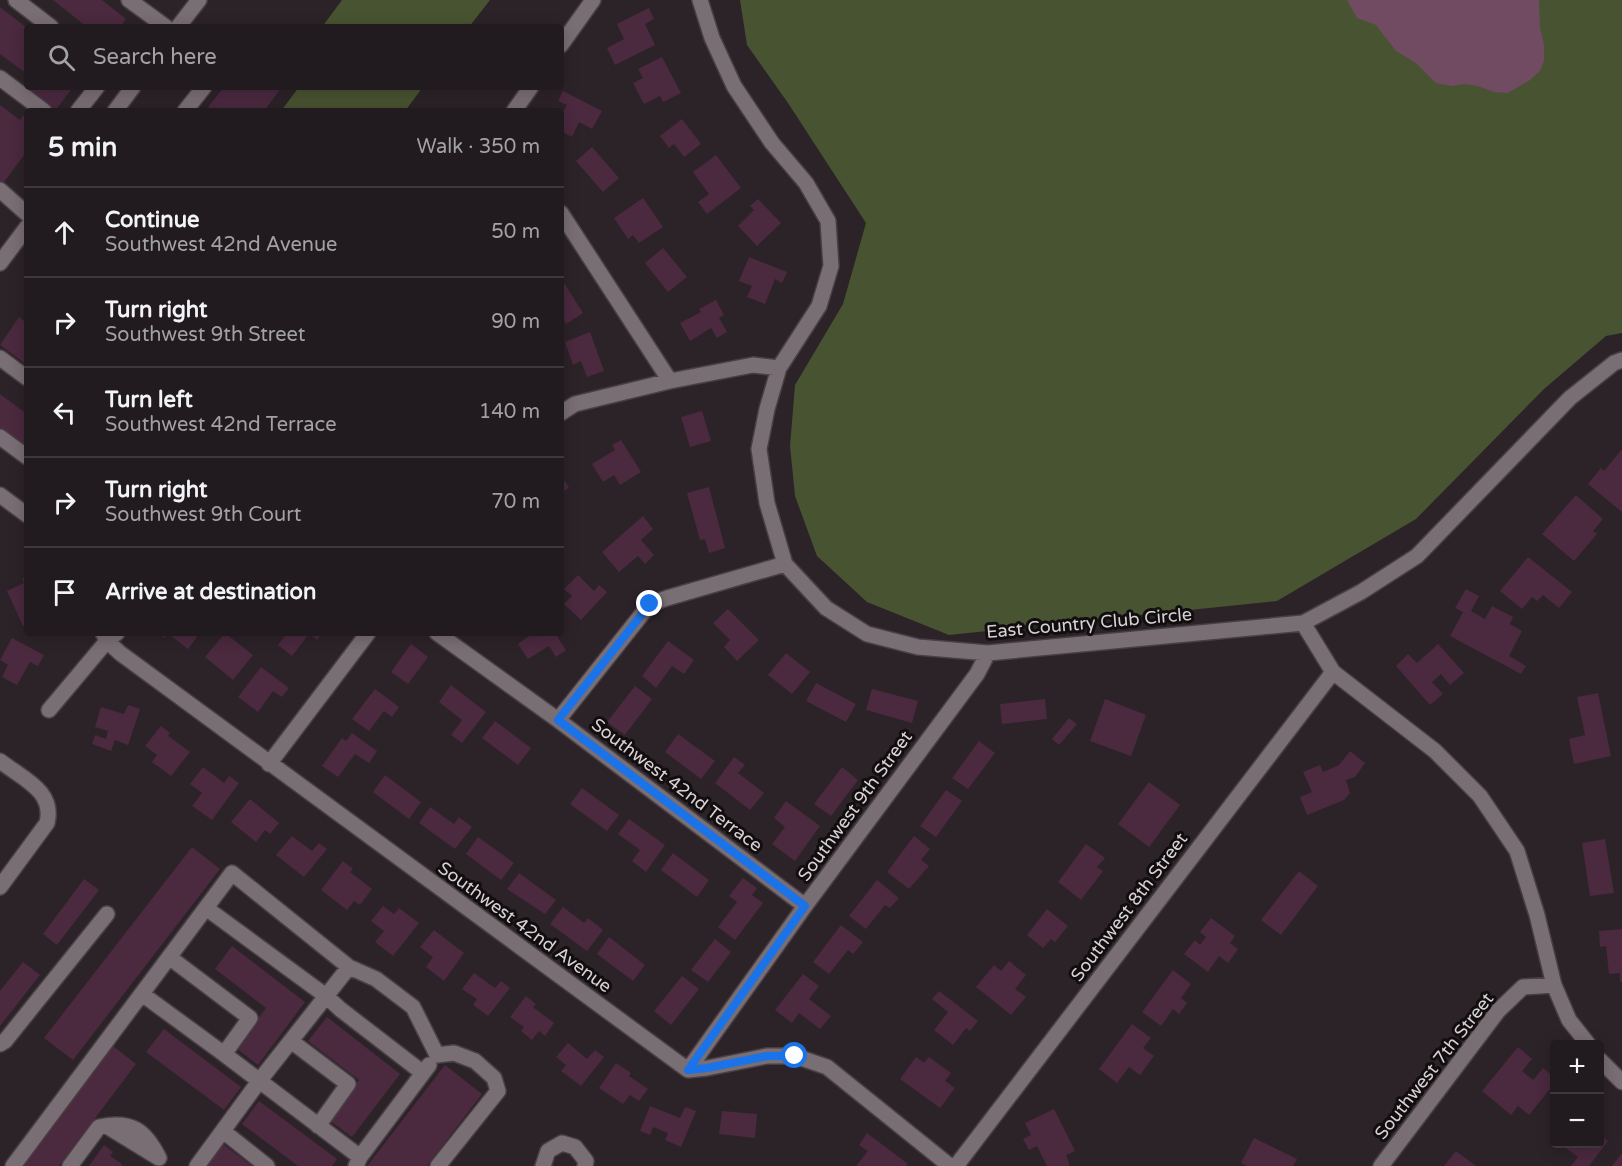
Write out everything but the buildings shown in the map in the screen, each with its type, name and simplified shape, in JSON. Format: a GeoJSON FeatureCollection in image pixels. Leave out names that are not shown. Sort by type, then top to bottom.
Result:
{"type":"FeatureCollection","features":[{"type":"Feature","properties":{"kind":"street"},"geometry":{"type":"LineString","coordinates":[[16,0],[47,24]]}},
{"type":"Feature","properties":{"kind":"street"},"geometry":{"type":"LineString","coordinates":[[129,0],[162,24]]}},
{"type":"Feature","properties":{"kind":"street"},"geometry":{"type":"LineString","coordinates":[[180,24],[199,0]]}},
{"type":"Feature","properties":{"kind":"street"},"geometry":{"type":"LineString","coordinates":[[564,41],[592,0]]}},
{"type":"Feature","properties":{"kind":"street","name":"East Country Club Circle"},"geometry":{"type":"LineString","coordinates":[[699,0],[712,38],[734,87],[772,143],[806,183],[828,220],[831,267],[819,306],[779,368],[767,409],[759,449],[766,503],[785,564],[826,608],[867,634],[918,647],[988,653],[1303,623],[1361,592],[1417,556],[1570,398],[1614,363],[1622,360]]}},
{"type":"Feature","properties":{"kind":"street"},"geometry":{"type":"LineString","coordinates":[[0,78],[40,108]]}},
{"type":"Feature","properties":{"kind":"street"},"geometry":{"type":"LineString","coordinates":[[80,108],[95,90]]}},
{"type":"Feature","properties":{"kind":"street"},"geometry":{"type":"LineString","coordinates":[[120,108],[131,90]]}},
{"type":"Feature","properties":{"kind":"street"},"geometry":{"type":"LineString","coordinates":[[187,108],[202,90]]}},
{"type":"Feature","properties":{"kind":"street"},"geometry":{"type":"LineString","coordinates":[[516,108],[529,90]]}},
{"type":"Feature","properties":{"kind":"street"},"geometry":{"type":"LineString","coordinates":[[0,190],[24,211]]}},
{"type":"Feature","properties":{"kind":"street"},"geometry":{"type":"LineString","coordinates":[[564,218],[670,381]]}},
{"type":"Feature","properties":{"kind":"street"},"geometry":{"type":"LineString","coordinates":[[0,263],[24,231]]}},
{"type":"Feature","properties":{"kind":"street"},"geometry":{"type":"LineString","coordinates":[[0,358],[24,376]]}},
{"type":"Feature","properties":{"kind":"street"},"geometry":{"type":"LineString","coordinates":[[564,411],[575,404],[670,381],[753,365],[779,368]]}},
{"type":"Feature","properties":{"kind":"street"},"geometry":{"type":"LineString","coordinates":[[0,437],[24,455]]}},
{"type":"Feature","properties":{"kind":"street"},"geometry":{"type":"LineString","coordinates":[[0,495],[24,513]]}},
{"type":"Feature","properties":{"kind":"street"},"geometry":{"type":"LineString","coordinates":[[558,720],[650,604],[785,564]]}},
{"type":"Feature","properties":{"kind":"street"},"geometry":{"type":"LineString","coordinates":[[1303,623],[1333,672],[1435,751],[1480,796],[1516,851],[1538,915],[1554,985],[1569,1020],[1585,1040]]}},
{"type":"Feature","properties":{"kind":"street"},"geometry":{"type":"LineString","coordinates":[[49,710],[109,636]]}},
{"type":"Feature","properties":{"kind":"street","name":"Southwest 42nd Avenue"},"geometry":{"type":"LineString","coordinates":[[109,636],[120,653],[688,1070]]}},
{"type":"Feature","properties":{"kind":"street"},"geometry":{"type":"LineString","coordinates":[[269,764],[366,636]]}},
{"type":"Feature","properties":{"kind":"street","name":"Southwest 42nd Terrace"},"geometry":{"type":"LineString","coordinates":[[441,636],[558,720],[805,906]]}},
{"type":"Feature","properties":{"kind":"street","name":"Southwest 9th Street"},"geometry":{"type":"LineString","coordinates":[[688,1070],[805,906],[977,674],[988,653]]}},
{"type":"Feature","properties":{"kind":"street","name":"Southwest 8th Street"},"geometry":{"type":"LineString","coordinates":[[956,1166],[1333,672]]}},
{"type":"Feature","properties":{"kind":"street"},"geometry":{"type":"LineString","coordinates":[[0,761],[43,794],[48,801],[50,812],[47,823],[0,887]]}},
{"type":"Feature","properties":{"kind":"street"},"geometry":{"type":"LineString","coordinates":[[13,1166],[232,873],[349,967],[376,979],[413,1007],[437,1055]]}},
{"type":"Feature","properties":{"kind":"street"},"geometry":{"type":"LineString","coordinates":[[206,908],[326,996],[423,1073]]}},
{"type":"Feature","properties":{"kind":"street"},"geometry":{"type":"LineString","coordinates":[[0,1044],[5,1041],[107,914]]}},
{"type":"Feature","properties":{"kind":"street"},"geometry":{"type":"LineString","coordinates":[[169,957],[250,1018],[224,1054]]}},
{"type":"Feature","properties":{"kind":"street"},"geometry":{"type":"LineString","coordinates":[[197,1166],[349,967]]}},
{"type":"Feature","properties":{"kind":"street","name":"Southwest 7th Street"},"geometry":{"type":"LineString","coordinates":[[1381,1166],[1498,1011],[1523,987],[1554,985]]}},
{"type":"Feature","properties":{"kind":"street"},"geometry":{"type":"LineString","coordinates":[[142,994],[261,1080],[358,1161],[437,1055],[454,1053],[475,1061],[494,1078],[498,1091],[438,1166]]}},
{"type":"Feature","properties":{"kind":"street"},"geometry":{"type":"LineString","coordinates":[[291,1041],[348,1084],[318,1126]]}},
{"type":"Feature","properties":{"kind":"street"},"geometry":{"type":"LineString","coordinates":[[688,1070],[767,1056],[795,1056],[827,1067],[950,1166]]}},
{"type":"Feature","properties":{"kind":"street"},"geometry":{"type":"LineString","coordinates":[[1604,1065],[1622,1082]]}},
{"type":"Feature","properties":{"kind":"street"},"geometry":{"type":"LineString","coordinates":[[70,1166],[99,1127],[113,1124],[137,1128],[149,1138],[156,1162]]}},
{"type":"Feature","properties":{"kind":"street"},"geometry":{"type":"LineString","coordinates":[[223,1131],[267,1166]]}},
{"type":"Feature","properties":{"kind":"street"},"geometry":{"type":"LineString","coordinates":[[543,1166],[549,1151],[562,1143],[575,1148],[586,1161],[585,1166]]}},
{"type":"Feature","properties":{"kind":"green space"},"geometry":{"type":"Polygon","coordinates":[[[342,0],[490,0],[471,24],[324,24],[342,0]]]}},
{"type":"Feature","properties":{"kind":"green space"},"geometry":{"type":"Polygon","coordinates":[[[740,0],[1622,0],[1622,333],[1606,336],[1544,389],[1416,519],[1277,601],[949,635],[867,602],[817,556],[795,496],[790,446],[795,385],[843,304],[866,223],[788,103],[747,45],[740,0]]]}},
{"type":"Feature","properties":{"kind":"green space"},"geometry":{"type":"Polygon","coordinates":[[[297,90],[421,90],[407,108],[283,108],[297,90]]]}},
{"type":"Feature","properties":{"kind":"shaded area"},"geometry":{"type":"Polygon","coordinates":[[[1347,0],[1539,0],[1544,61],[1540,71],[1530,80],[1508,93],[1494,92],[1464,84],[1451,86],[1436,83],[1416,63],[1396,51],[1376,25],[1357,18],[1347,0]]]}},
{"type":"Feature","properties":{"kind":"route"},"geometry":{"type":"LineString","coordinates":[[650,604],[558,720],[805,906],[688,1070],[767,1056],[795,1056]]}}]}
